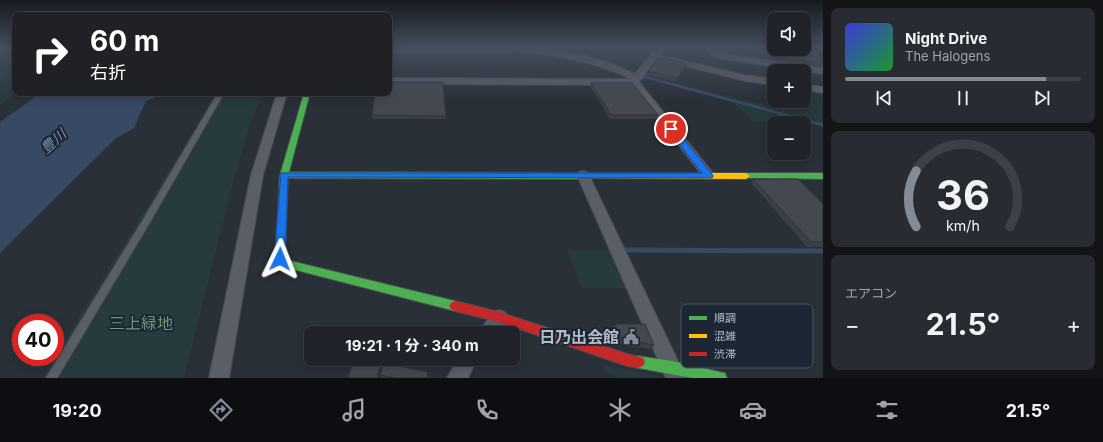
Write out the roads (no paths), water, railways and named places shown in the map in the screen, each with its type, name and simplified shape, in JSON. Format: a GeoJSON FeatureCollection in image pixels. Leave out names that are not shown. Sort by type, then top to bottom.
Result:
{"type":"FeatureCollection","features":[{"type":"Feature","properties":{"kind":"street"},"geometry":{"type":"LineString","coordinates":[[607,65],[619,68],[635,80],[708,176]]}},
{"type":"Feature","properties":{"kind":"street"},"geometry":{"type":"LineString","coordinates":[[392,81],[635,80],[648,65]]}},
{"type":"Feature","properties":{"kind":"street"},"geometry":{"type":"LineString","coordinates":[[691,65],[746,78],[767,81]]}},
{"type":"Feature","properties":{"kind":"street"},"geometry":{"type":"LineString","coordinates":[[781,65],[823,71]]}},
{"type":"Feature","properties":{"kind":"street"},"geometry":{"type":"LineString","coordinates":[[811,88],[823,90]]}},
{"type":"Feature","properties":{"kind":"street"},"geometry":{"type":"LineString","coordinates":[[220,378],[238,270],[257,175],[281,96]]}},
{"type":"Feature","properties":{"kind":"street"},"geometry":{"type":"LineString","coordinates":[[306,96],[284,174],[279,255],[280,259],[284,263],[499,317],[627,360],[674,372],[720,378]]}},
{"type":"Feature","properties":{"kind":"street"},"geometry":{"type":"LineString","coordinates":[[284,174],[823,176]]}},
{"type":"Feature","properties":{"kind":"street"},"geometry":{"type":"LineString","coordinates":[[583,175],[674,372]]}},
{"type":"Feature","properties":{"kind":"street"},"geometry":{"type":"LineString","coordinates":[[492,326],[499,317]]}},
{"type":"Feature","properties":{"kind":"street"},"geometry":{"type":"LineString","coordinates":[[457,378],[464,366]]}},
{"type":"Feature","properties":{"kind":"lane"},"geometry":{"type":"LineString","coordinates":[[51,378],[146,222],[218,96]]}},
{"type":"Feature","properties":{"kind":"water","name":"豊川"},"geometry":{"type":"Polygon","coordinates":[[[37,96],[158,96],[146,101],[134,128],[115,139],[0,253],[0,122],[37,96]]]}},
{"type":"Feature","properties":{"kind":"waterway"},"geometry":{"type":"LineString","coordinates":[[638,75],[823,125]]}},
{"type":"Feature","properties":{"kind":"waterway"},"geometry":{"type":"LineString","coordinates":[[623,250],[823,251]]}},
{"type":"Feature","properties":{"kind":"place","name":"日乃出会館"},"geometry":{"type":"Point","coordinates":[631,337]}},
{"type":"Feature","properties":{"kind":"park label","name":"三上緑地"},"geometry":{"type":"Point","coordinates":[141,323]}}]}
